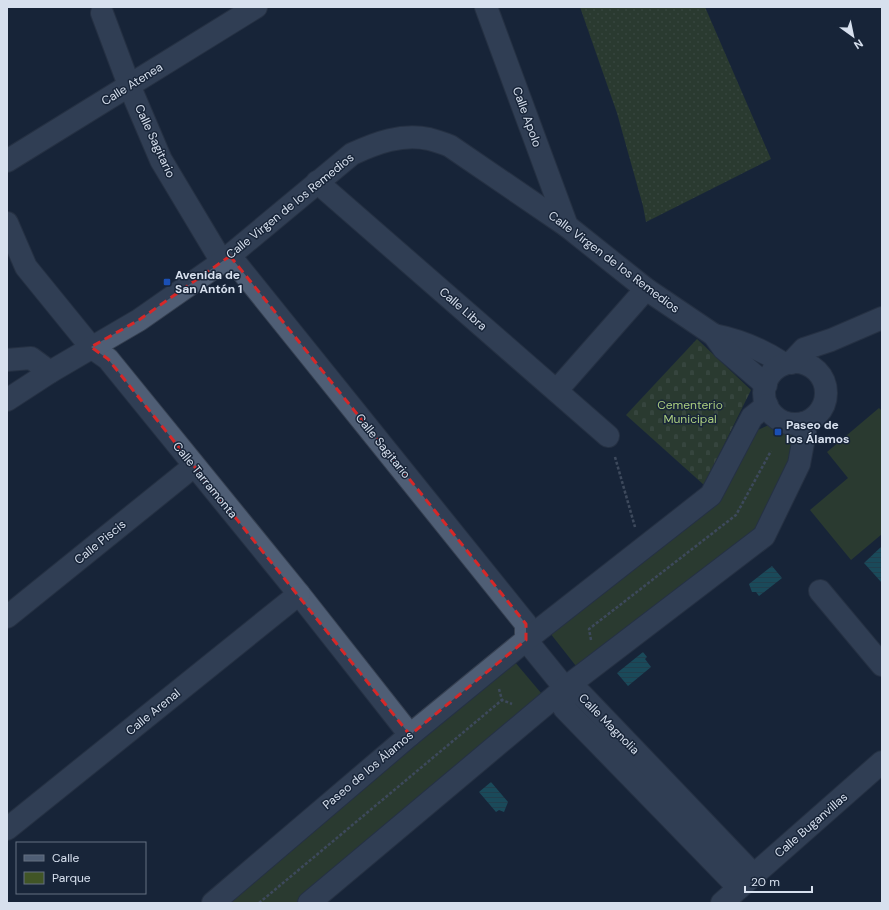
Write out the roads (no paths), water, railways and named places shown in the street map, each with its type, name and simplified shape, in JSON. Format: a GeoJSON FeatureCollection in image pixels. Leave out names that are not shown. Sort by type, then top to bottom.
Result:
{"type":"FeatureCollection","features":[{"type":"Feature","properties":{"kind":"street","name":"Calle Atenea"},"geometry":{"type":"LineString","coordinates":[[7,160],[256,7]]}},
{"type":"Feature","properties":{"kind":"street","name":"Calle Apolo"},"geometry":{"type":"LineString","coordinates":[[486,7],[567,226]]}},
{"type":"Feature","properties":{"kind":"street","name":"Calle Sagitario"},"geometry":{"type":"LineString","coordinates":[[102,13],[129,86],[161,160],[226,259],[526,624],[526,640]]}},
{"type":"Feature","properties":{"kind":"street","name":"Calle Virgen de los Remedios"},"geometry":{"type":"LineString","coordinates":[[7,400],[91,347],[139,320],[226,259],[316,182],[352,154],[374,144],[402,137],[428,139],[450,146],[567,226],[646,289],[714,335],[724,349],[766,395]]}},
{"type":"Feature","properties":{"kind":"street","name":"Calle Libra"},"geometry":{"type":"LineString","coordinates":[[316,182],[557,390],[608,436]]}},
{"type":"Feature","properties":{"kind":"street","name":"Calle Tarramonta"},"geometry":{"type":"LineString","coordinates":[[7,223],[26,266],[91,347],[108,359],[299,594],[410,735]]}},
{"type":"Feature","properties":{"kind":"street"},"geometry":{"type":"LineString","coordinates":[[557,390],[646,289]]}},
{"type":"Feature","properties":{"kind":"street"},"geometry":{"type":"LineString","coordinates":[[788,363],[807,364],[814,368],[822,377],[826,387],[824,406],[816,416],[804,423],[794,424],[782,421],[772,414],[766,395],[772,373],[788,363],[804,349],[831,340],[882,318]]}},
{"type":"Feature","properties":{"kind":"street","name":"Calle Virgen de los Remedios"},"geometry":{"type":"LineString","coordinates":[[714,335],[731,338],[788,363]]}},
{"type":"Feature","properties":{"kind":"street"},"geometry":{"type":"LineString","coordinates":[[814,368],[831,340]]}},
{"type":"Feature","properties":{"kind":"street"},"geometry":{"type":"LineString","coordinates":[[7,360],[31,358],[50,372]]}},
{"type":"Feature","properties":{"kind":"street","name":"Paseo de los Álamos"},"geometry":{"type":"LineString","coordinates":[[213,903],[410,735],[526,640],[711,495],[752,417],[766,395]]}},
{"type":"Feature","properties":{"kind":"street"},"geometry":{"type":"LineString","coordinates":[[309,903],[565,688],[764,536],[799,464],[805,432],[804,423]]}},
{"type":"Feature","properties":{"kind":"street","name":"Calle Piscis"},"geometry":{"type":"LineString","coordinates":[[7,617],[194,466]]}},
{"type":"Feature","properties":{"kind":"street"},"geometry":{"type":"LineString","coordinates":[[820,591],[882,665]]}},
{"type":"Feature","properties":{"kind":"street","name":"Calle Arenal"},"geometry":{"type":"LineString","coordinates":[[7,829],[299,594]]}},
{"type":"Feature","properties":{"kind":"street"},"geometry":{"type":"LineString","coordinates":[[526,640],[565,688]]}},
{"type":"Feature","properties":{"kind":"street","name":"Calle Magnolia"},"geometry":{"type":"LineString","coordinates":[[565,688],[581,694],[747,881]]}},
{"type":"Feature","properties":{"kind":"street","name":"Calle Buganvillas"},"geometry":{"type":"LineString","coordinates":[[722,903],[882,762]]}},
{"type":"Feature","properties":{"kind":"place","name":"Avenida de San Antón 1"},"geometry":{"type":"Point","coordinates":[167,282]}},
{"type":"Feature","properties":{"kind":"place","name":"Paseo de los Álamos"},"geometry":{"type":"Point","coordinates":[778,432]}},
{"type":"Feature","properties":{"kind":"park label","name":"Cementerio Municipal"},"geometry":{"type":"Point","coordinates":[690,412]}}]}
